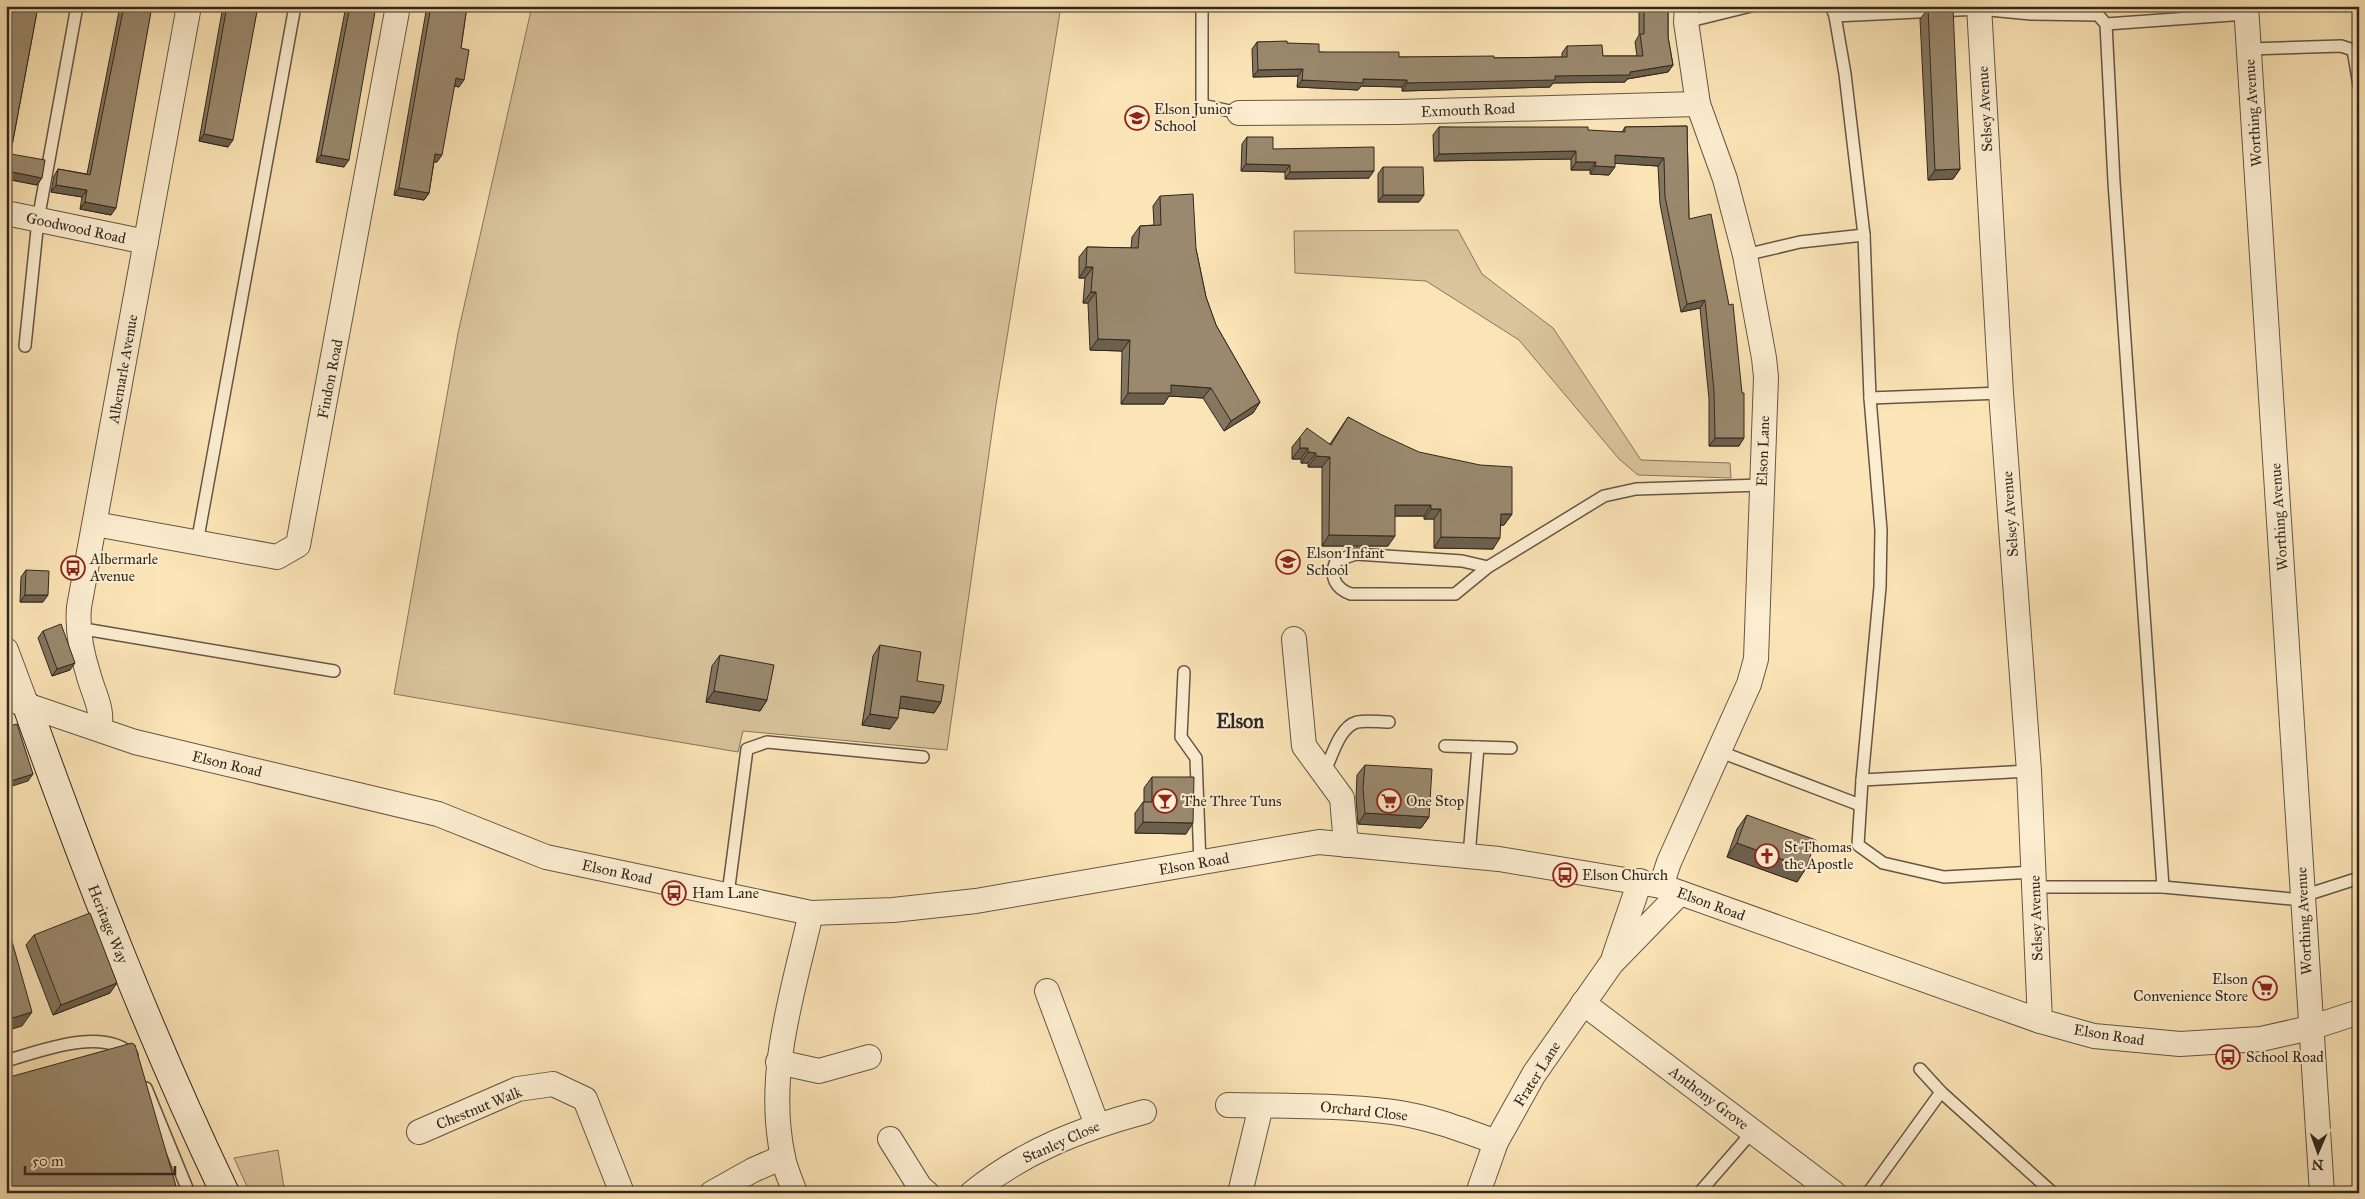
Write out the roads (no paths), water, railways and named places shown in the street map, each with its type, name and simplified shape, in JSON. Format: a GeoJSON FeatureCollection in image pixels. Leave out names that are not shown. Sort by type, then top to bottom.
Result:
{"type":"FeatureCollection","features":[{"type":"Feature","properties":{"kind":"street","name":"Albemarle Avenue"},"geometry":{"type":"LineString","coordinates":[[99,729],[102,716],[88,672],[78,628],[79,607],[188,6]]}},
{"type":"Feature","properties":{"kind":"street","name":"Findon Road"},"geometry":{"type":"LineString","coordinates":[[95,524],[277,557],[298,544],[343,312],[398,6]]}},
{"type":"Feature","properties":{"kind":"street","name":"Selsey Avenue"},"geometry":{"type":"LineString","coordinates":[[1979,8],[2002,392],[2029,771],[2040,1021]]}},
{"type":"Feature","properties":{"kind":"street","name":"Worthing Avenue"},"geometry":{"type":"LineString","coordinates":[[2246,10],[2310,1028]]}},
{"type":"Feature","properties":{"kind":"street","name":"Elson Lane"},"geometry":{"type":"LineString","coordinates":[[1660,886],[1668,862],[1749,684],[1756,659],[1766,377],[1746,255],[1725,179],[1698,104],[1687,14]]}},
{"type":"Feature","properties":{"kind":"street","name":"Exmouth Road"},"geometry":{"type":"LineString","coordinates":[[1239,113],[1398,112],[1698,104]]}},
{"type":"Feature","properties":{"kind":"street","name":"Goodwood Road"},"geometry":{"type":"LineString","coordinates":[[6,213],[146,242]]}},
{"type":"Feature","properties":{"kind":"street"},"geometry":{"type":"LineString","coordinates":[[1294,639],[1304,746],[1342,798],[1346,845]]}},
{"type":"Feature","properties":{"kind":"street","name":"Heritage Way"},"geometry":{"type":"LineString","coordinates":[[6,650],[16,702],[117,946],[225,1193]]}},
{"type":"Feature","properties":{"kind":"street","name":"Elson Road"},"geometry":{"type":"LineString","coordinates":[[16,702],[168,750],[438,814],[546,857],[811,913],[894,910],[976,901],[1320,842],[1499,858],[1660,886],[2040,1021],[2094,1036],[2180,1044],[2261,1038],[2310,1028],[2359,1012]]}},
{"type":"Feature","properties":{"kind":"street","name":"Frater Lane"},"geometry":{"type":"LineString","coordinates":[[1478,1193],[1496,1142],[1534,1074],[1612,964],[1660,886]]}},
{"type":"Feature","properties":{"kind":"street","name":"Frater Lane"},"geometry":{"type":"LineString","coordinates":[[1612,964],[1660,886]]}},
{"type":"Feature","properties":{"kind":"street"},"geometry":{"type":"LineString","coordinates":[[795,1193],[783,1157],[776,1097],[778,1062],[811,913]]}},
{"type":"Feature","properties":{"kind":"street"},"geometry":{"type":"LineString","coordinates":[[1047,992],[1097,1124]]}},
{"type":"Feature","properties":{"kind":"street","name":"Anthony Grove"},"geometry":{"type":"LineString","coordinates":[[1583,1004],[1834,1193]]}},
{"type":"Feature","properties":{"kind":"street"},"geometry":{"type":"LineString","coordinates":[[2310,1028],[2322,1193]]}},
{"type":"Feature","properties":{"kind":"street"},"geometry":{"type":"LineString","coordinates":[[778,1062],[819,1071],[869,1057]]}},
{"type":"Feature","properties":{"kind":"street","name":"Chestnut Walk"},"geometry":{"type":"LineString","coordinates":[[420,1132],[518,1089],[553,1084],[585,1099],[622,1193]]}},
{"type":"Feature","properties":{"kind":"street","name":"Orchard Close"},"geometry":{"type":"LineString","coordinates":[[1228,1105],[1326,1106],[1395,1112],[1443,1123],[1496,1142]]}},
{"type":"Feature","properties":{"kind":"street"},"geometry":{"type":"LineString","coordinates":[[1240,1193],[1261,1106]]}},
{"type":"Feature","properties":{"kind":"street","name":"Stanley Close"},"geometry":{"type":"LineString","coordinates":[[981,1190],[1028,1154],[1097,1124],[1144,1112]]}},
{"type":"Feature","properties":{"kind":"street"},"geometry":{"type":"LineString","coordinates":[[890,1139],[920,1186],[927,1193]]}},
{"type":"Feature","properties":{"kind":"street"},"geometry":{"type":"LineString","coordinates":[[712,1193],[753,1170],[783,1157]]}},
{"type":"Feature","properties":{"kind":"lane"},"geometry":{"type":"LineString","coordinates":[[25,346],[38,220],[77,6]]}},
{"type":"Feature","properties":{"kind":"lane"},"geometry":{"type":"LineString","coordinates":[[197,543],[295,6]]}},
{"type":"Feature","properties":{"kind":"lane"},"geometry":{"type":"LineString","coordinates":[[1202,6],[1202,105],[1239,113]]}},
{"type":"Feature","properties":{"kind":"lane"},"geometry":{"type":"LineString","coordinates":[[1687,14],[1751,6]]}},
{"type":"Feature","properties":{"kind":"lane"},"geometry":{"type":"LineString","coordinates":[[2163,887],[2114,182],[2106,24],[2098,15],[2031,14],[1979,8],[1833,11],[1845,74],[1864,235],[1870,398],[1881,530],[1880,587],[1862,780],[1858,845],[1884,863],[1944,877],[2035,879],[2303,898],[2359,878]]}},
{"type":"Feature","properties":{"kind":"lane"},"geometry":{"type":"LineString","coordinates":[[2106,24],[2246,10]]}},
{"type":"Feature","properties":{"kind":"lane"},"geometry":{"type":"LineString","coordinates":[[2249,49],[2341,46],[2353,50],[2357,55],[2359,85]]}},
{"type":"Feature","properties":{"kind":"lane"},"geometry":{"type":"LineString","coordinates":[[1746,255],[1800,242],[1864,235]]}},
{"type":"Feature","properties":{"kind":"lane"},"geometry":{"type":"LineString","coordinates":[[1870,398],[2002,392]]}},
{"type":"Feature","properties":{"kind":"lane"},"geometry":{"type":"LineString","coordinates":[[1488,567],[1462,561],[1356,554],[1336,561],[1332,569],[1334,581],[1342,591],[1351,594],[1455,594],[1488,567],[1604,496],[1636,489],[1762,485]]}},
{"type":"Feature","properties":{"kind":"lane"},"geometry":{"type":"LineString","coordinates":[[78,628],[334,671]]}},
{"type":"Feature","properties":{"kind":"lane"},"geometry":{"type":"LineString","coordinates":[[1184,672],[1181,737],[1196,758],[1200,863]]}},
{"type":"Feature","properties":{"kind":"lane"},"geometry":{"type":"LineString","coordinates":[[1324,772],[1340,736],[1347,727],[1358,722],[1389,722]]}},
{"type":"Feature","properties":{"kind":"lane"},"geometry":{"type":"LineString","coordinates":[[728,894],[748,749],[767,742],[923,756]]}},
{"type":"Feature","properties":{"kind":"lane"},"geometry":{"type":"LineString","coordinates":[[1445,746],[1511,748]]}},
{"type":"Feature","properties":{"kind":"lane"},"geometry":{"type":"LineString","coordinates":[[1469,856],[1478,747]]}},
{"type":"Feature","properties":{"kind":"lane"},"geometry":{"type":"LineString","coordinates":[[1718,750],[1860,805]]}},
{"type":"Feature","properties":{"kind":"lane"},"geometry":{"type":"LineString","coordinates":[[1862,780],[2029,771]]}},
{"type":"Feature","properties":{"kind":"lane"},"geometry":{"type":"LineString","coordinates":[[6,1061],[70,1043],[97,1042],[117,1044],[131,1053],[135,1062]]}},
{"type":"Feature","properties":{"kind":"lane"},"geometry":{"type":"LineString","coordinates":[[1920,1069],[1941,1092],[2053,1193]]}},
{"type":"Feature","properties":{"kind":"lane"},"geometry":{"type":"LineString","coordinates":[[142,1080],[189,1193]]}},
{"type":"Feature","properties":{"kind":"lane"},"geometry":{"type":"LineString","coordinates":[[1868,1193],[1941,1092]]}},
{"type":"Feature","properties":{"kind":"lane"},"geometry":{"type":"LineString","coordinates":[[1699,1193],[1753,1131]]}},
{"type":"Feature","properties":{"kind":"place","name":"Elson Junior School"},"geometry":{"type":"Point","coordinates":[1137,118]}},
{"type":"Feature","properties":{"kind":"place","name":"Elson Infant School"},"geometry":{"type":"Point","coordinates":[1288,562]}},
{"type":"Feature","properties":{"kind":"place","name":"Albermarle Avenue"},"geometry":{"type":"Point","coordinates":[73,568]}},
{"type":"Feature","properties":{"kind":"place","name":"The Three Tuns"},"geometry":{"type":"Point","coordinates":[1165,801]}},
{"type":"Feature","properties":{"kind":"place","name":"One Stop"},"geometry":{"type":"Point","coordinates":[1389,801]}},
{"type":"Feature","properties":{"kind":"place","name":"St Thomas the Apostle"},"geometry":{"type":"Point","coordinates":[1767,856]}},
{"type":"Feature","properties":{"kind":"place","name":"Elson Church"},"geometry":{"type":"Point","coordinates":[1565,875]}},
{"type":"Feature","properties":{"kind":"place","name":"Ham Lane"},"geometry":{"type":"Point","coordinates":[674,893]}},
{"type":"Feature","properties":{"kind":"place","name":"Elson Convenience Store"},"geometry":{"type":"Point","coordinates":[2265,988]}},
{"type":"Feature","properties":{"kind":"place","name":"School Road"},"geometry":{"type":"Point","coordinates":[2228,1057]}},
{"type":"Feature","properties":{"kind":"district","name":"Elson"},"geometry":{"type":"Point","coordinates":[1240,721]}}]}
